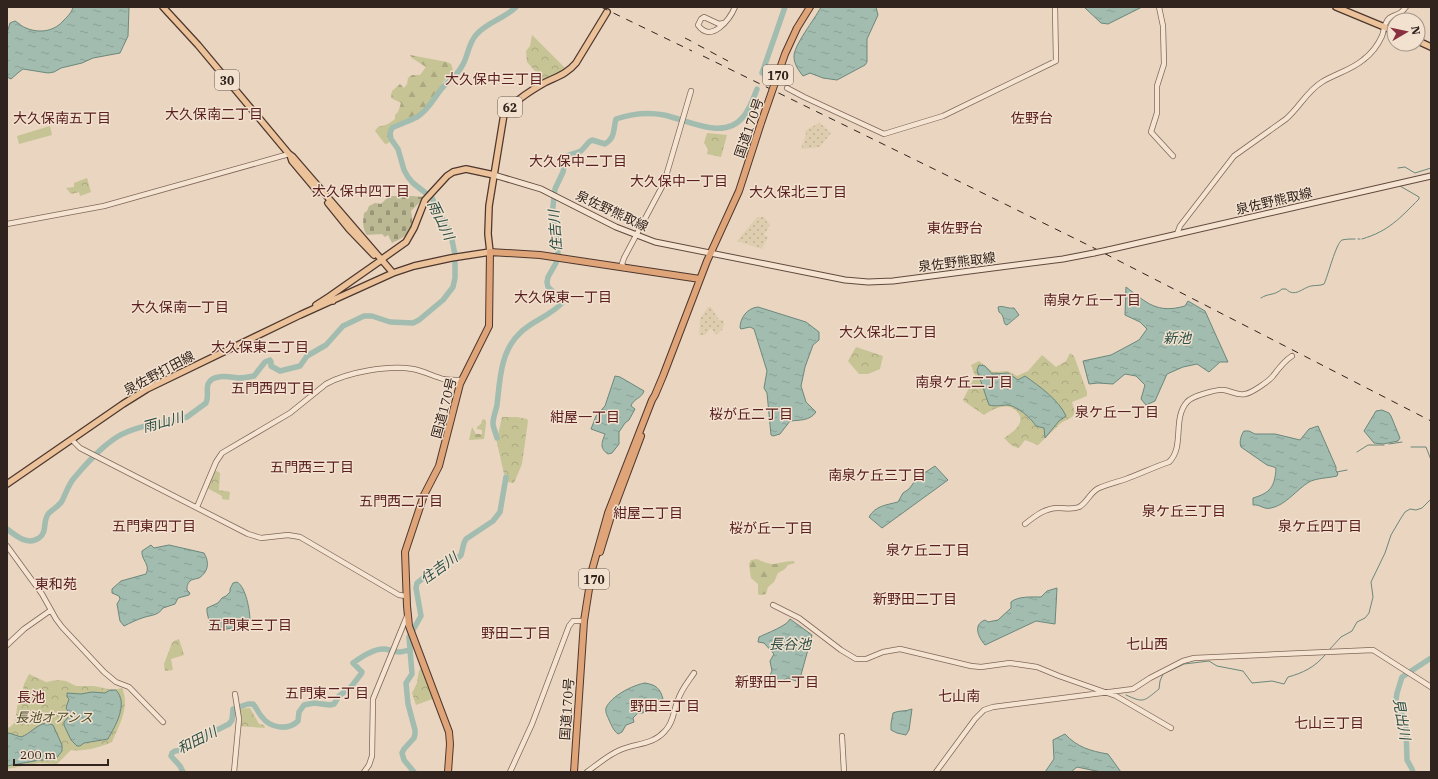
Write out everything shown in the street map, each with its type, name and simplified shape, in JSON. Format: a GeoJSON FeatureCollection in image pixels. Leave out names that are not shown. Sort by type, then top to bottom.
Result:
{"type":"FeatureCollection","features":[{"type":"Feature","properties":{"kind":"highway","name":"国道170号"},"geometry":{"type":"LineString","coordinates":[[574,772],[584,621],[592,570],[608,513],[644,417],[655,395],[700,279],[739,191],[786,54],[810,7]]}},
{"type":"Feature","properties":{"kind":"highway","name":"国道170号"},"geometry":{"type":"LineString","coordinates":[[448,772],[450,744],[449,732],[409,626],[407,616],[405,552],[424,495],[439,466],[462,380],[489,326],[490,252]]}},
{"type":"Feature","properties":{"kind":"highway"},"geometry":{"type":"LineString","coordinates":[[490,252],[554,257],[700,279]]}},
{"type":"Feature","properties":{"kind":"highway","name":"国道170号"},"geometry":{"type":"LineString","coordinates":[[578,772],[588,618],[594,579],[611,516],[655,401],[655,395]]}},
{"type":"Feature","properties":{"kind":"main road","name":"30"},"geometry":{"type":"LineString","coordinates":[[163,7],[198,45],[289,154],[292,162],[349,228],[393,273]]}},
{"type":"Feature","properties":{"kind":"main road"},"geometry":{"type":"LineString","coordinates":[[1336,7],[1343,8],[1384,27]]}},
{"type":"Feature","properties":{"kind":"main road","name":"62"},"geometry":{"type":"LineString","coordinates":[[490,252],[488,210],[504,114],[512,106],[534,90],[570,70],[609,9]]}},
{"type":"Feature","properties":{"kind":"main road","name":"泉佐野打田線"},"geometry":{"type":"LineString","coordinates":[[331,298],[401,246],[410,236],[423,204],[447,176],[458,170],[466,169],[494,175]]}},
{"type":"Feature","properties":{"kind":"main road","name":"泉佐野熊取線"},"geometry":{"type":"LineString","coordinates":[[494,175],[554,195],[636,236],[711,254],[845,280],[871,282],[955,274],[1063,259],[1431,176]]}},
{"type":"Feature","properties":{"kind":"main road","name":"泉佐野打田線"},"geometry":{"type":"LineString","coordinates":[[7,484],[147,389],[300,315],[331,298],[414,266],[459,256],[490,252]]}},
{"type":"Feature","properties":{"kind":"street"},"geometry":{"type":"LineString","coordinates":[[724,23],[719,24],[704,17],[698,25],[700,28],[710,33],[715,31],[724,23],[732,14],[735,7]]}},
{"type":"Feature","properties":{"kind":"street"},"geometry":{"type":"LineString","coordinates":[[787,88],[884,134],[943,116],[1056,61],[1055,7]]}},
{"type":"Feature","properties":{"kind":"street"},"geometry":{"type":"LineString","coordinates":[[1159,7],[1163,30],[1164,64],[1157,86],[1157,113],[1151,132],[1173,156]]}},
{"type":"Feature","properties":{"kind":"street"},"geometry":{"type":"LineString","coordinates":[[1177,234],[1180,226],[1234,156],[1286,119],[1293,113],[1300,102],[1322,82],[1363,60],[1373,50],[1378,42],[1389,18],[1400,13],[1406,7]]}},
{"type":"Feature","properties":{"kind":"street"},"geometry":{"type":"LineString","coordinates":[[624,268],[622,264],[624,258],[664,183],[691,90]]}},
{"type":"Feature","properties":{"kind":"street"},"geometry":{"type":"LineString","coordinates":[[7,224],[104,206],[289,154]]}},
{"type":"Feature","properties":{"kind":"street"},"geometry":{"type":"LineString","coordinates":[[1025,524],[1047,509],[1071,509],[1079,507],[1083,505],[1090,494],[1098,488],[1124,480],[1169,462],[1172,459],[1176,449],[1179,414],[1186,402],[1190,399],[1217,390],[1224,390],[1239,394],[1248,393],[1270,379],[1283,363],[1292,356]]}},
{"type":"Feature","properties":{"kind":"street"},"geometry":{"type":"LineString","coordinates":[[197,507],[216,462],[222,453],[290,413],[331,381],[364,371],[399,368],[416,370],[445,379],[462,380]]}},
{"type":"Feature","properties":{"kind":"street"},"geometry":{"type":"LineString","coordinates":[[72,440],[80,448],[257,537],[265,538],[288,535],[300,537],[399,595],[406,596]]}},
{"type":"Feature","properties":{"kind":"street"},"geometry":{"type":"LineString","coordinates":[[7,546],[42,594],[62,627],[104,672],[116,682],[129,686],[163,722]]}},
{"type":"Feature","properties":{"kind":"street"},"geometry":{"type":"LineString","coordinates":[[773,605],[799,618],[841,650],[856,659],[866,659],[884,652],[900,649],[971,666],[981,667],[1010,663],[1037,667],[1116,696],[1170,728]]}},
{"type":"Feature","properties":{"kind":"street"},"geometry":{"type":"LineString","coordinates":[[7,645],[24,629],[51,610]]}},
{"type":"Feature","properties":{"kind":"street"},"geometry":{"type":"LineString","coordinates":[[364,772],[369,765],[372,756],[373,699],[407,616]]}},
{"type":"Feature","properties":{"kind":"street"},"geometry":{"type":"LineString","coordinates":[[510,772],[532,725],[569,626],[573,621],[584,621]]}},
{"type":"Feature","properties":{"kind":"street"},"geometry":{"type":"LineString","coordinates":[[936,772],[975,719],[984,710],[993,707],[1133,689],[1183,661],[1194,658],[1367,650],[1378,652],[1431,687]]}},
{"type":"Feature","properties":{"kind":"street"},"geometry":{"type":"LineString","coordinates":[[587,772],[611,754],[626,748],[647,743],[663,734],[673,720],[678,698],[694,673]]}},
{"type":"Feature","properties":{"kind":"street"},"geometry":{"type":"LineString","coordinates":[[234,772],[239,719],[235,694]]}},
{"type":"Feature","properties":{"kind":"street"},"geometry":{"type":"LineString","coordinates":[[842,736],[844,772]]}},
{"type":"Feature","properties":{"kind":"shaded area"},"geometry":{"type":"Polygon","coordinates":[[[820,122],[831,133],[820,147],[801,149],[806,134],[805,131],[820,122]]]}},
{"type":"Feature","properties":{"kind":"shaded area"},"geometry":{"type":"Polygon","coordinates":[[[757,217],[764,217],[770,225],[764,235],[768,237],[762,249],[737,241],[757,217]]]}},
{"type":"Feature","properties":{"kind":"shaded area"},"geometry":{"type":"Polygon","coordinates":[[[708,307],[711,307],[719,320],[723,320],[724,324],[722,330],[716,335],[711,328],[705,335],[699,335],[700,319],[708,307]]]}},
{"type":"Feature","properties":{"kind":"green space"},"geometry":{"type":"Polygon","coordinates":[[[532,35],[566,69],[544,80],[542,79],[527,62],[526,51],[530,46],[532,35]]]}},
{"type":"Feature","properties":{"kind":"green space"},"geometry":{"type":"Polygon","coordinates":[[[410,55],[447,62],[451,64],[453,70],[442,83],[442,86],[418,114],[391,127],[389,131],[389,143],[385,144],[375,131],[378,127],[395,119],[395,115],[398,112],[401,103],[391,98],[392,91],[400,84],[404,88],[407,84],[408,78],[412,75],[420,75],[426,67],[410,55]]]}},
{"type":"Feature","properties":{"kind":"green space"},"geometry":{"type":"Polygon","coordinates":[[[50,126],[52,135],[19,144],[17,136],[50,126]]]}},
{"type":"Feature","properties":{"kind":"green space"},"geometry":{"type":"Polygon","coordinates":[[[707,133],[727,135],[721,157],[707,154],[708,149],[704,143],[707,133]]]}},
{"type":"Feature","properties":{"kind":"green space"},"geometry":{"type":"Polygon","coordinates":[[[87,178],[91,192],[80,196],[79,192],[71,194],[66,188],[74,187],[74,183],[87,178]]]}},
{"type":"Feature","properties":{"kind":"green space"},"geometry":{"type":"Polygon","coordinates":[[[389,196],[423,197],[411,211],[412,223],[407,235],[392,243],[388,235],[385,237],[382,234],[367,235],[363,225],[364,213],[367,211],[369,206],[375,203],[381,204],[389,196]]]}},
{"type":"Feature","properties":{"kind":"green space"},"geometry":{"type":"Polygon","coordinates":[[[856,347],[883,356],[880,369],[868,374],[859,374],[848,361],[856,347]]]}},
{"type":"Feature","properties":{"kind":"green space"},"geometry":{"type":"Polygon","coordinates":[[[1070,353],[1074,356],[1087,392],[1087,396],[1072,402],[1075,413],[1072,417],[1061,423],[1038,445],[1025,440],[1019,448],[1012,446],[1004,438],[1019,425],[1020,416],[1015,409],[1011,407],[1001,407],[984,415],[963,400],[975,376],[971,365],[979,361],[993,372],[1008,371],[1017,376],[1028,371],[1042,355],[1056,367],[1066,361],[1070,353]]]}},
{"type":"Feature","properties":{"kind":"green space"},"geometry":{"type":"Polygon","coordinates":[[[502,417],[517,417],[527,419],[528,421],[522,464],[514,483],[508,482],[507,474],[504,474],[496,438],[498,437],[502,417]]]}},
{"type":"Feature","properties":{"kind":"green space"},"geometry":{"type":"Polygon","coordinates":[[[484,419],[486,423],[484,439],[469,440],[472,427],[476,434],[482,434],[482,430],[477,429],[477,427],[484,419]]]}},
{"type":"Feature","properties":{"kind":"green space"},"geometry":{"type":"Polygon","coordinates":[[[215,470],[220,473],[219,490],[230,492],[229,500],[222,499],[222,496],[207,488],[215,470]]]}},
{"type":"Feature","properties":{"kind":"green space"},"geometry":{"type":"Polygon","coordinates":[[[757,559],[769,564],[788,561],[794,561],[795,563],[788,565],[785,569],[778,573],[774,582],[768,587],[766,594],[760,595],[758,594],[758,584],[751,578],[749,564],[751,560],[757,559]]]}},
{"type":"Feature","properties":{"kind":"green space"},"geometry":{"type":"Polygon","coordinates":[[[179,639],[184,655],[171,659],[173,670],[165,671],[164,664],[172,643],[179,639]]]}},
{"type":"Feature","properties":{"kind":"green space"},"geometry":{"type":"Polygon","coordinates":[[[423,668],[435,698],[416,705],[412,693],[417,683],[419,670],[423,668]]]}},
{"type":"Feature","properties":{"kind":"green space","name":"長池オアシス"},"geometry":{"type":"Polygon","coordinates":[[[29,674],[46,682],[57,680],[66,681],[76,686],[94,686],[113,690],[122,688],[125,702],[123,715],[112,742],[92,749],[71,750],[57,764],[39,763],[7,769],[7,728],[15,722],[18,701],[22,695],[24,684],[29,674]]]}},
{"type":"Feature","properties":{"kind":"green space"},"geometry":{"type":"Polygon","coordinates":[[[250,708],[259,724],[264,725],[265,728],[238,726],[238,709],[250,708]]]}},
{"type":"Feature","properties":{"kind":"water"},"geometry":{"type":"Polygon","coordinates":[[[73,7],[129,7],[128,36],[120,53],[93,58],[82,63],[61,68],[54,72],[48,73],[23,69],[11,79],[7,77],[7,33],[10,23],[15,21],[23,27],[37,31],[52,29],[60,24],[70,14],[73,7]]]}},
{"type":"Feature","properties":{"kind":"water"},"geometry":{"type":"Polygon","coordinates":[[[821,7],[876,7],[878,15],[867,39],[867,62],[865,65],[837,80],[823,78],[810,73],[803,76],[794,60],[797,46],[821,7]]]}},
{"type":"Feature","properties":{"kind":"water"},"geometry":{"type":"Polygon","coordinates":[[[1084,7],[1142,7],[1108,24],[1101,23],[1084,7]]]}},
{"type":"Feature","properties":{"kind":"water","name":"新池"},"geometry":{"type":"Polygon","coordinates":[[[1126,287],[1153,306],[1167,309],[1175,308],[1185,306],[1188,301],[1205,311],[1228,362],[1220,362],[1209,372],[1197,364],[1183,367],[1167,374],[1155,401],[1146,405],[1141,399],[1145,385],[1136,376],[1125,374],[1113,384],[1089,384],[1083,361],[1111,355],[1139,340],[1147,329],[1140,322],[1125,315],[1126,287]]]}},
{"type":"Feature","properties":{"kind":"water"},"geometry":{"type":"Polygon","coordinates":[[[1002,306],[1014,308],[1019,315],[1007,325],[1005,324],[1003,316],[999,312],[998,307],[1002,306]]]}},
{"type":"Feature","properties":{"kind":"water"},"geometry":{"type":"Polygon","coordinates":[[[758,307],[806,322],[819,332],[819,340],[813,345],[805,367],[801,386],[806,402],[816,412],[808,419],[790,421],[780,434],[773,436],[771,435],[767,393],[764,388],[767,371],[754,329],[750,327],[740,328],[741,321],[747,311],[758,307]]]}},
{"type":"Feature","properties":{"kind":"water"},"geometry":{"type":"Polygon","coordinates":[[[979,365],[985,366],[992,374],[1008,373],[1018,380],[1025,376],[1054,399],[1059,404],[1066,416],[1059,421],[1045,438],[1044,428],[1036,426],[1019,410],[1008,405],[989,405],[977,370],[979,365]]]}},
{"type":"Feature","properties":{"kind":"water"},"geometry":{"type":"Polygon","coordinates":[[[615,376],[620,377],[644,391],[631,406],[635,409],[629,420],[619,432],[619,444],[612,453],[608,454],[602,447],[605,434],[591,429],[596,416],[605,406],[615,376]]]}},
{"type":"Feature","properties":{"kind":"water"},"geometry":{"type":"Polygon","coordinates":[[[1382,410],[1389,413],[1391,416],[1400,438],[1398,441],[1383,444],[1374,443],[1364,431],[1376,411],[1382,410]]]}},
{"type":"Feature","properties":{"kind":"water"},"geometry":{"type":"Polygon","coordinates":[[[1318,426],[1336,467],[1336,471],[1338,473],[1337,476],[1309,482],[1286,501],[1276,506],[1264,508],[1258,505],[1253,505],[1253,498],[1264,494],[1273,485],[1276,468],[1267,465],[1241,447],[1240,443],[1244,431],[1249,431],[1255,434],[1275,434],[1300,440],[1309,429],[1318,426]]]}},
{"type":"Feature","properties":{"kind":"water"},"geometry":{"type":"Polygon","coordinates":[[[935,466],[948,480],[882,528],[869,517],[874,510],[885,505],[898,502],[903,493],[909,489],[918,477],[935,466]]]}},
{"type":"Feature","properties":{"kind":"water"},"geometry":{"type":"Polygon","coordinates":[[[151,545],[154,548],[169,545],[204,553],[207,560],[206,570],[202,576],[189,582],[187,590],[190,593],[189,595],[178,598],[175,604],[163,608],[156,614],[124,626],[120,621],[117,604],[120,599],[119,596],[112,593],[112,589],[121,581],[146,574],[147,565],[142,551],[151,545]]]}},
{"type":"Feature","properties":{"kind":"water"},"geometry":{"type":"Polygon","coordinates":[[[237,582],[245,594],[250,621],[246,626],[214,631],[211,630],[207,608],[218,603],[230,592],[233,583],[237,582]]]}},
{"type":"Feature","properties":{"kind":"water"},"geometry":{"type":"Polygon","coordinates":[[[1057,588],[1055,624],[1036,621],[985,645],[978,632],[981,622],[985,620],[988,622],[998,620],[1011,608],[1011,602],[1014,600],[1025,597],[1041,597],[1047,591],[1057,588]]]}},
{"type":"Feature","properties":{"kind":"water","name":"長谷池"},"geometry":{"type":"Polygon","coordinates":[[[790,619],[812,635],[799,682],[788,678],[763,688],[772,671],[770,661],[774,654],[764,643],[758,642],[759,637],[781,627],[790,619]]]}},
{"type":"Feature","properties":{"kind":"water"},"geometry":{"type":"Polygon","coordinates":[[[645,683],[657,688],[663,699],[649,706],[643,713],[638,713],[633,718],[634,722],[626,725],[622,732],[618,734],[609,720],[606,713],[606,708],[617,695],[645,683]]]}},
{"type":"Feature","properties":{"kind":"water"},"geometry":{"type":"Polygon","coordinates":[[[110,690],[116,690],[120,696],[121,708],[120,715],[108,739],[84,743],[77,746],[71,740],[64,725],[64,722],[70,715],[66,708],[69,699],[67,697],[67,693],[105,693],[110,690]]]}},
{"type":"Feature","properties":{"kind":"water"},"geometry":{"type":"Polygon","coordinates":[[[912,709],[909,730],[906,735],[891,730],[893,713],[912,709]]]}},
{"type":"Feature","properties":{"kind":"water","name":"長池"},"geometry":{"type":"Polygon","coordinates":[[[46,723],[53,725],[62,745],[62,751],[55,760],[40,760],[7,766],[7,734],[9,733],[21,737],[46,723]]]}},
{"type":"Feature","properties":{"kind":"water"},"geometry":{"type":"Polygon","coordinates":[[[1065,734],[1084,748],[1108,754],[1121,772],[1101,772],[1077,767],[1071,772],[1045,772],[1054,759],[1053,740],[1065,734]]]}},
{"type":"Feature","properties":{"kind":"waterway","name":"雨山川"},"geometry":{"type":"LineString","coordinates":[[7,529],[26,541],[39,538],[43,533],[49,513],[61,503],[73,479],[100,450],[111,441],[125,433],[151,425],[187,417],[206,403],[208,384],[214,378],[222,376],[238,378],[254,376],[265,362],[270,360],[271,366],[280,371],[300,366],[307,356],[326,345],[343,326],[364,316],[372,316],[390,322],[413,323],[419,320],[443,300],[453,287],[455,278],[455,255],[451,235],[432,198],[413,183],[408,177],[404,170],[398,149],[391,139],[390,133],[392,128],[417,117],[425,111],[443,87],[460,69],[466,59],[471,42],[476,35],[485,27],[506,15],[516,7]]}},
{"type":"Feature","properties":{"kind":"waterway","name":"住吉川"},"geometry":{"type":"LineString","coordinates":[[762,73],[785,7]]}},
{"type":"Feature","properties":{"kind":"waterway","name":"住吉川"},"geometry":{"type":"LineString","coordinates":[[497,438],[493,427],[493,421],[497,405],[500,376],[508,349],[520,333],[562,303],[558,296],[548,287],[547,282],[548,277],[556,263],[558,254],[552,215],[555,189],[563,172],[566,156],[581,151],[592,140],[605,144],[613,136],[616,119],[628,116],[658,114],[705,127],[726,128],[735,124],[743,117],[757,89]]}},
{"type":"Feature","properties":{"kind":"waterway"},"geometry":{"type":"LineString","coordinates":[[1398,168],[1405,167],[1415,173],[1431,168]]}},
{"type":"Feature","properties":{"kind":"waterway"},"geometry":{"type":"LineString","coordinates":[[1362,239],[1387,228],[1400,218],[1419,199],[1419,197],[1400,186]]}},
{"type":"Feature","properties":{"kind":"waterway"},"geometry":{"type":"LineString","coordinates":[[1261,298],[1266,295],[1276,293],[1282,289],[1295,293],[1311,286],[1324,284],[1340,242],[1342,240],[1355,239]]}},
{"type":"Feature","properties":{"kind":"waterway"},"geometry":{"type":"LineString","coordinates":[[1389,444],[1402,442]]}},
{"type":"Feature","properties":{"kind":"waterway"},"geometry":{"type":"LineString","coordinates":[[1357,452],[1368,445],[1384,445]]}},
{"type":"Feature","properties":{"kind":"waterway"},"geometry":{"type":"LineString","coordinates":[[1411,447],[1426,447],[1431,460]]}},
{"type":"Feature","properties":{"kind":"waterway"},"geometry":{"type":"LineString","coordinates":[[1337,472],[1347,470]]}},
{"type":"Feature","properties":{"kind":"waterway","name":"住吉川"},"geometry":{"type":"LineString","coordinates":[[414,772],[404,760],[402,753],[414,738],[415,734],[408,704],[406,683],[412,674],[409,637],[421,616],[416,588],[417,583],[445,560],[459,557],[466,539],[493,521],[500,512],[506,477]]}},
{"type":"Feature","properties":{"kind":"waterway"},"geometry":{"type":"LineString","coordinates":[[1328,651],[1341,637],[1352,631],[1357,622],[1365,618],[1369,613],[1373,597],[1371,582],[1385,553],[1391,535],[1405,512],[1410,509],[1416,510],[1422,508],[1431,499]]}},
{"type":"Feature","properties":{"kind":"waterway","name":"和田川"},"geometry":{"type":"LineString","coordinates":[[183,772],[171,756],[172,753],[182,750],[191,742],[229,724],[232,720],[233,709],[248,704],[253,704],[265,721],[274,726],[289,726],[298,721],[299,712],[304,705],[314,703],[334,704],[339,696],[351,687],[361,674],[362,672],[353,663],[360,658],[372,651],[381,649],[399,652],[409,650]]}},
{"type":"Feature","properties":{"kind":"waterway"},"geometry":{"type":"LineString","coordinates":[[1126,695],[1140,700],[1146,699],[1159,689],[1163,674],[1184,664],[1209,661],[1217,666],[1243,671],[1252,683],[1272,681],[1284,684],[1288,677],[1299,674],[1308,669],[1325,655]]}},
{"type":"Feature","properties":{"kind":"waterway","name":"見出川"},"geometry":{"type":"LineString","coordinates":[[1413,772],[1407,760],[1405,722],[1396,700],[1397,693],[1402,677],[1431,658]]}},
{"type":"Feature","properties":{"kind":"railway"},"geometry":{"type":"LineString","coordinates":[[601,7],[692,51]]}},
{"type":"Feature","properties":{"kind":"railway"},"geometry":{"type":"LineString","coordinates":[[685,38],[695,43]]}},
{"type":"Feature","properties":{"kind":"railway"},"geometry":{"type":"LineString","coordinates":[[698,45],[728,61]]}},
{"type":"Feature","properties":{"kind":"railway"},"geometry":{"type":"LineString","coordinates":[[703,56],[1090,246],[1431,421]]}},
{"type":"Feature","properties":{"kind":"district","name":"大久保中三丁目"},"geometry":{"type":"Point","coordinates":[494,79]}},
{"type":"Feature","properties":{"kind":"district","name":"大久保南二丁目"},"geometry":{"type":"Point","coordinates":[214,114]}},
{"type":"Feature","properties":{"kind":"district","name":"大久保南五丁目"},"geometry":{"type":"Point","coordinates":[62,118]}},
{"type":"Feature","properties":{"kind":"district","name":"佐野台"},"geometry":{"type":"Point","coordinates":[1032,118]}},
{"type":"Feature","properties":{"kind":"district","name":"大久保中二丁目"},"geometry":{"type":"Point","coordinates":[578,161]}},
{"type":"Feature","properties":{"kind":"district","name":"大久保中一丁目"},"geometry":{"type":"Point","coordinates":[679,181]}},
{"type":"Feature","properties":{"kind":"district","name":"大久保中四丁目"},"geometry":{"type":"Point","coordinates":[361,191]}},
{"type":"Feature","properties":{"kind":"district","name":"大久保北三丁目"},"geometry":{"type":"Point","coordinates":[798,192]}},
{"type":"Feature","properties":{"kind":"district","name":"東佐野台"},"geometry":{"type":"Point","coordinates":[955,228]}},
{"type":"Feature","properties":{"kind":"district","name":"大久保東一丁目"},"geometry":{"type":"Point","coordinates":[563,297]}},
{"type":"Feature","properties":{"kind":"district","name":"南泉ケ丘一丁目"},"geometry":{"type":"Point","coordinates":[1092,300]}},
{"type":"Feature","properties":{"kind":"district","name":"大久保南一丁目"},"geometry":{"type":"Point","coordinates":[180,307]}},
{"type":"Feature","properties":{"kind":"district","name":"大久保北二丁目"},"geometry":{"type":"Point","coordinates":[888,332]}},
{"type":"Feature","properties":{"kind":"district","name":"大久保東二丁目"},"geometry":{"type":"Point","coordinates":[260,347]}},
{"type":"Feature","properties":{"kind":"district","name":"南泉ケ丘二丁目"},"geometry":{"type":"Point","coordinates":[964,382]}},
{"type":"Feature","properties":{"kind":"district","name":"五門西四丁目"},"geometry":{"type":"Point","coordinates":[273,388]}},
{"type":"Feature","properties":{"kind":"district","name":"泉ケ丘一丁目"},"geometry":{"type":"Point","coordinates":[1117,412]}},
{"type":"Feature","properties":{"kind":"district","name":"桜が丘二丁目"},"geometry":{"type":"Point","coordinates":[751,414]}},
{"type":"Feature","properties":{"kind":"district","name":"紺屋一丁目"},"geometry":{"type":"Point","coordinates":[585,417]}},
{"type":"Feature","properties":{"kind":"district","name":"五門西三丁目"},"geometry":{"type":"Point","coordinates":[312,467]}},
{"type":"Feature","properties":{"kind":"district","name":"南泉ケ丘三丁目"},"geometry":{"type":"Point","coordinates":[877,475]}},
{"type":"Feature","properties":{"kind":"district","name":"五門西二丁目"},"geometry":{"type":"Point","coordinates":[401,501]}},
{"type":"Feature","properties":{"kind":"district","name":"泉ケ丘三丁目"},"geometry":{"type":"Point","coordinates":[1184,511]}},
{"type":"Feature","properties":{"kind":"district","name":"紺屋二丁目"},"geometry":{"type":"Point","coordinates":[648,513]}},
{"type":"Feature","properties":{"kind":"district","name":"五門東四丁目"},"geometry":{"type":"Point","coordinates":[154,526]}},
{"type":"Feature","properties":{"kind":"district","name":"泉ケ丘四丁目"},"geometry":{"type":"Point","coordinates":[1320,526]}},
{"type":"Feature","properties":{"kind":"district","name":"桜が丘一丁目"},"geometry":{"type":"Point","coordinates":[771,528]}},
{"type":"Feature","properties":{"kind":"district","name":"泉ケ丘二丁目"},"geometry":{"type":"Point","coordinates":[928,550]}},
{"type":"Feature","properties":{"kind":"district","name":"東和苑"},"geometry":{"type":"Point","coordinates":[56,584]}},
{"type":"Feature","properties":{"kind":"district","name":"新野田二丁目"},"geometry":{"type":"Point","coordinates":[915,599]}},
{"type":"Feature","properties":{"kind":"district","name":"五門東三丁目"},"geometry":{"type":"Point","coordinates":[250,625]}},
{"type":"Feature","properties":{"kind":"district","name":"野田二丁目"},"geometry":{"type":"Point","coordinates":[516,633]}},
{"type":"Feature","properties":{"kind":"district","name":"七山西"},"geometry":{"type":"Point","coordinates":[1147,644]}},
{"type":"Feature","properties":{"kind":"district","name":"新野田一丁目"},"geometry":{"type":"Point","coordinates":[777,682]}},
{"type":"Feature","properties":{"kind":"district","name":"五門東二丁目"},"geometry":{"type":"Point","coordinates":[327,693]}},
{"type":"Feature","properties":{"kind":"district","name":"七山南"},"geometry":{"type":"Point","coordinates":[959,696]}},
{"type":"Feature","properties":{"kind":"district","name":"長池"},"geometry":{"type":"Point","coordinates":[31,697]}},
{"type":"Feature","properties":{"kind":"district","name":"野田三丁目"},"geometry":{"type":"Point","coordinates":[665,706]}},
{"type":"Feature","properties":{"kind":"district","name":"七山三丁目"},"geometry":{"type":"Point","coordinates":[1329,723]}}]}
